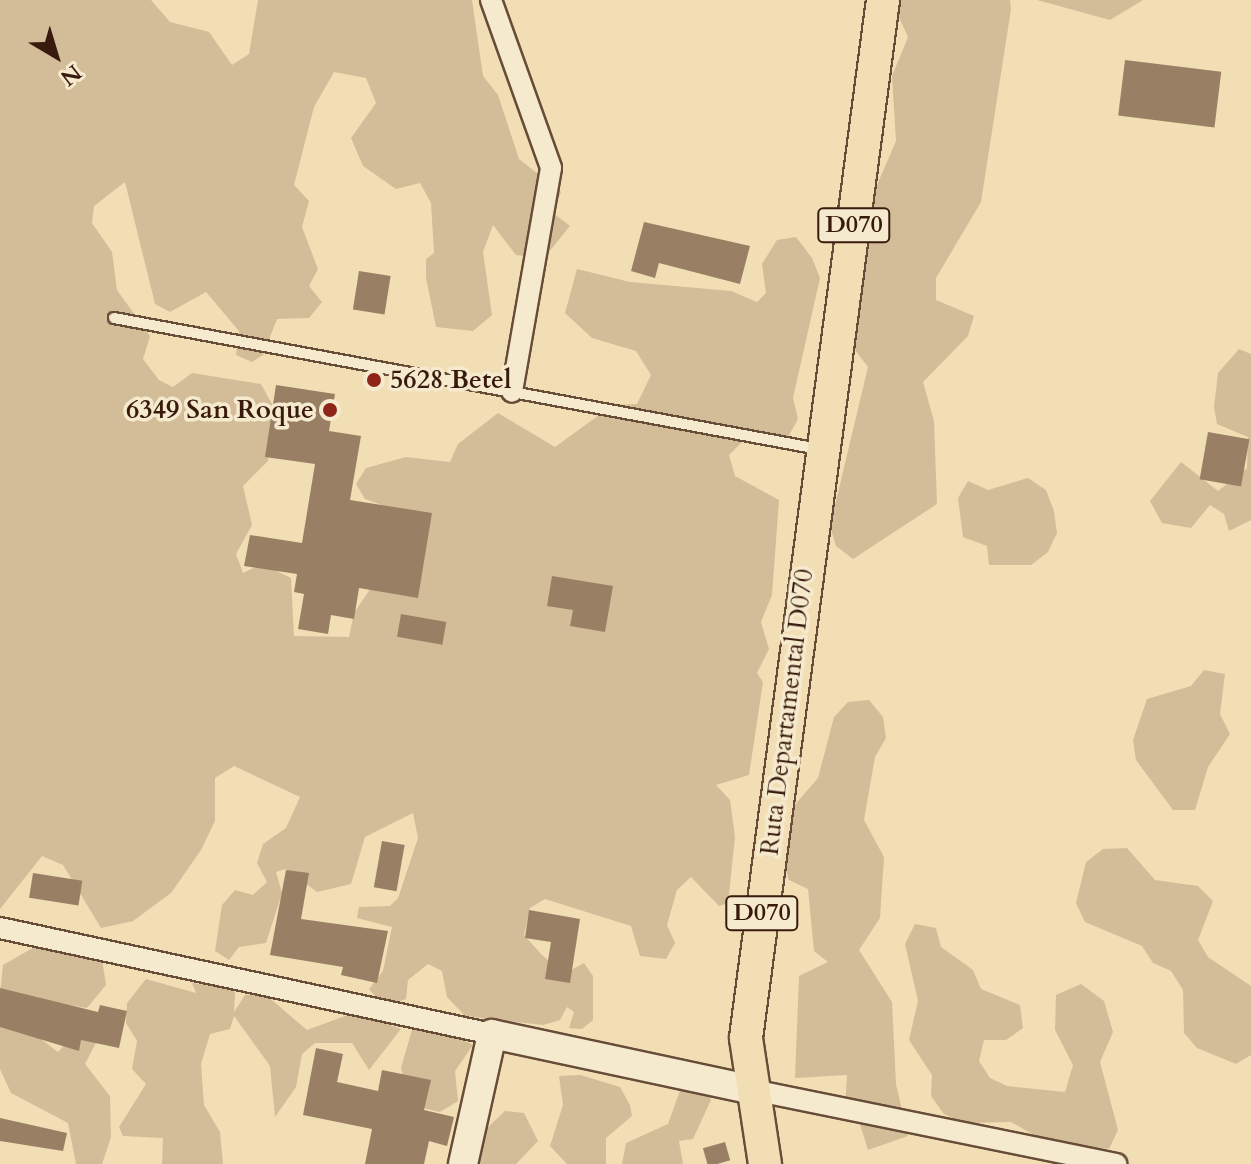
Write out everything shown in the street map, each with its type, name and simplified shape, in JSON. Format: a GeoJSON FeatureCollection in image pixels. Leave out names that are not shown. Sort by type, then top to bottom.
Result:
{"type":"FeatureCollection","features":[{"type":"Feature","properties":{"kind":"main road","name":"D070"},"geometry":{"type":"LineString","coordinates":[[819,449],[883,0]]}},
{"type":"Feature","properties":{"kind":"main road","name":"Ruta Departamental D070"},"geometry":{"type":"LineString","coordinates":[[765,1164],[748,1089],[746,1038],[819,449]]}},
{"type":"Feature","properties":{"kind":"main road"},"geometry":{"type":"LineString","coordinates":[[463,1164],[492,1034],[748,1089]]}},
{"type":"Feature","properties":{"kind":"street"},"geometry":{"type":"LineString","coordinates":[[491,0],[551,168],[512,392]]}},
{"type":"Feature","properties":{"kind":"street"},"geometry":{"type":"LineString","coordinates":[[0,928],[492,1034]]}},
{"type":"Feature","properties":{"kind":"street"},"geometry":{"type":"LineString","coordinates":[[748,1089],[1057,1158],[1116,1164]]}},
{"type":"Feature","properties":{"kind":"lane"},"geometry":{"type":"LineString","coordinates":[[114,318],[819,449]]}},
{"type":"Feature","properties":{"kind":"shaded area"},"geometry":{"type":"Polygon","coordinates":[[[0,0],[151,0],[170,22],[209,32],[232,65],[249,54],[258,0],[472,0],[483,76],[498,95],[519,159],[561,192],[553,213],[570,226],[544,258],[516,255],[493,225],[483,252],[492,315],[473,331],[436,327],[426,278],[426,259],[434,253],[431,203],[420,183],[396,189],[363,166],[351,138],[376,103],[366,78],[334,72],[314,107],[294,185],[309,201],[302,227],[318,269],[309,286],[322,302],[309,318],[277,319],[263,355],[252,362],[236,355],[239,331],[206,292],[170,312],[155,304],[125,182],[94,206],[92,223],[112,252],[117,290],[150,336],[143,359],[159,380],[173,387],[192,373],[261,384],[273,406],[268,461],[243,486],[252,525],[236,554],[243,573],[262,564],[291,578],[294,636],[349,637],[354,613],[418,518],[365,499],[356,484],[366,468],[406,457],[450,462],[458,444],[498,413],[555,447],[613,405],[637,404],[651,375],[636,351],[592,338],[565,313],[577,269],[630,282],[731,291],[757,302],[766,293],[762,264],[777,240],[796,237],[812,258],[820,278],[793,398],[798,419],[788,437],[744,440],[729,455],[735,476],[779,500],[772,595],[761,622],[769,649],[757,673],[763,682],[749,775],[716,785],[730,800],[735,837],[728,903],[719,906],[691,877],[677,890],[667,925],[675,943],[666,959],[640,956],[631,926],[545,899],[530,908],[524,935],[542,955],[564,974],[584,963],[593,976],[593,1020],[582,1029],[569,1028],[574,1012],[567,1007],[560,1020],[543,1025],[465,1016],[447,997],[442,971],[428,964],[408,980],[406,999],[384,1007],[369,989],[383,971],[392,927],[357,918],[359,907],[390,906],[398,898],[418,838],[413,813],[365,837],[351,884],[317,892],[286,869],[276,872],[282,893],[266,943],[239,947],[229,960],[215,951],[222,905],[235,890],[253,895],[267,882],[257,863],[263,844],[286,828],[300,797],[234,766],[215,778],[215,821],[201,850],[171,893],[133,921],[101,928],[63,865],[42,856],[0,909],[0,0]]]}},
{"type":"Feature","properties":{"kind":"shaded area"},"geometry":{"type":"Polygon","coordinates":[[[891,0],[1010,0],[1011,9],[981,202],[936,278],[936,300],[974,316],[968,336],[923,382],[934,421],[937,504],[853,559],[836,546],[830,526],[868,367],[843,334],[868,252],[855,236],[896,141],[892,76],[908,37],[891,0]]]}},
{"type":"Feature","properties":{"kind":"shaded area"},"geometry":{"type":"Polygon","coordinates":[[[1037,0],[1143,0],[1110,20],[1037,0]]]}},
{"type":"Feature","properties":{"kind":"shaded area"},"geometry":{"type":"Polygon","coordinates":[[[1239,349],[1251,354],[1251,520],[1229,531],[1224,514],[1210,505],[1191,528],[1162,523],[1150,501],[1181,462],[1218,491],[1247,468],[1248,437],[1217,424],[1214,407],[1218,373],[1239,349]]]}},
{"type":"Feature","properties":{"kind":"shaded area"},"geometry":{"type":"Polygon","coordinates":[[[1028,478],[1046,490],[1054,511],[1057,533],[1048,552],[1031,565],[989,565],[987,546],[963,537],[958,498],[968,481],[988,490],[1028,478]]]}},
{"type":"Feature","properties":{"kind":"shaded area"},"geometry":{"type":"Polygon","coordinates":[[[1204,670],[1225,674],[1220,714],[1230,734],[1208,767],[1195,810],[1173,810],[1136,760],[1133,740],[1147,699],[1191,686],[1204,670]]]}},
{"type":"Feature","properties":{"kind":"shaded area"},"geometry":{"type":"Polygon","coordinates":[[[869,700],[883,717],[886,738],[875,757],[864,820],[884,857],[880,918],[859,950],[892,1002],[896,1084],[908,1136],[868,1150],[859,1121],[845,1107],[847,1075],[795,1078],[799,976],[828,962],[814,951],[808,889],[789,880],[778,843],[779,823],[818,778],[834,717],[848,702],[869,700]]]}},
{"type":"Feature","properties":{"kind":"shaded area"},"geometry":{"type":"Polygon","coordinates":[[[1127,848],[1155,880],[1198,886],[1213,901],[1198,940],[1208,957],[1251,986],[1251,1055],[1236,1064],[1197,1048],[1184,1033],[1183,990],[1171,971],[1153,963],[1142,946],[1085,922],[1076,903],[1086,862],[1103,849],[1127,848]]]}},
{"type":"Feature","properties":{"kind":"shaded area"},"geometry":{"type":"Polygon","coordinates":[[[915,924],[936,928],[941,947],[973,970],[981,989],[1020,1005],[1023,1028],[1006,1040],[984,1040],[979,1061],[990,1078],[1007,1086],[1065,1092],[1073,1065],[1055,1030],[1056,995],[1081,984],[1104,1001],[1113,1032],[1100,1062],[1118,1130],[1109,1149],[1046,1142],[1011,1122],[964,1123],[944,1114],[931,1096],[932,1075],[909,1040],[918,1001],[905,944],[915,924]]]}},
{"type":"Feature","properties":{"kind":"shaded area"},"geometry":{"type":"Polygon","coordinates":[[[38,945],[101,953],[106,985],[87,1008],[0,994],[3,965],[38,945]]]}},
{"type":"Feature","properties":{"kind":"shaded area"},"geometry":{"type":"Polygon","coordinates":[[[146,979],[196,993],[192,983],[226,988],[235,992],[234,1012],[245,995],[266,995],[307,1030],[356,1012],[401,1029],[369,1070],[352,1043],[315,1043],[302,1054],[296,1087],[275,1117],[270,1066],[234,1016],[230,1029],[210,1034],[201,1064],[204,1105],[220,1132],[223,1164],[162,1164],[163,1138],[123,1136],[119,1127],[146,1084],[132,1069],[137,1041],[126,1023],[127,1003],[146,979]]]}},
{"type":"Feature","properties":{"kind":"shaded area"},"geometry":{"type":"Polygon","coordinates":[[[0,1008],[58,1052],[72,1037],[100,1035],[85,1064],[110,1096],[111,1137],[102,1164],[76,1164],[68,1123],[11,1093],[0,1069],[0,1008]]]}},
{"type":"Feature","properties":{"kind":"shaded area"},"geometry":{"type":"Polygon","coordinates":[[[416,1016],[473,1045],[455,1071],[458,1101],[440,1112],[419,1107],[406,1088],[401,1068],[416,1016]]]}},
{"type":"Feature","properties":{"kind":"shaded area"},"geometry":{"type":"Polygon","coordinates":[[[580,1075],[620,1087],[630,1105],[632,1116],[606,1138],[606,1164],[567,1164],[550,1146],[563,1105],[559,1076],[580,1075]]]}},
{"type":"Feature","properties":{"kind":"shaded area"},"geometry":{"type":"Polygon","coordinates":[[[681,1088],[707,1090],[711,1100],[693,1139],[679,1141],[683,1164],[622,1164],[626,1143],[668,1124],[681,1088]]]}},
{"type":"Feature","properties":{"kind":"shaded area"},"geometry":{"type":"Polygon","coordinates":[[[505,1111],[524,1113],[538,1141],[516,1164],[478,1164],[486,1129],[505,1111]]]}},
{"type":"Feature","properties":{"kind":"building"},"geometry":{"type":"Polygon","coordinates":[[[1125,60],[1221,72],[1214,127],[1118,116],[1125,60]]]}},
{"type":"Feature","properties":{"kind":"building"},"geometry":{"type":"Polygon","coordinates":[[[644,222],[750,246],[740,284],[659,263],[655,278],[631,271],[644,222]]]}},
{"type":"Feature","properties":{"kind":"building"},"geometry":{"type":"Polygon","coordinates":[[[359,271],[391,276],[385,315],[353,310],[359,271]]]}},
{"type":"Feature","properties":{"kind":"building"},"geometry":{"type":"Polygon","coordinates":[[[276,385],[335,394],[329,431],[361,436],[350,500],[432,513],[418,598],[359,588],[354,619],[331,615],[328,634],[298,629],[304,594],[294,592],[297,574],[244,566],[250,535],[302,543],[315,464],[265,457],[276,385]]]}},
{"type":"Feature","properties":{"kind":"building"},"geometry":{"type":"Polygon","coordinates":[[[1208,432],[1249,439],[1241,487],[1200,479],[1208,432]]]}},
{"type":"Feature","properties":{"kind":"building"},"geometry":{"type":"Polygon","coordinates":[[[552,576],[613,586],[605,632],[570,626],[573,610],[547,606],[552,576]]]}},
{"type":"Feature","properties":{"kind":"building"},"geometry":{"type":"Polygon","coordinates":[[[401,614],[446,622],[442,645],[397,637],[401,614]]]}},
{"type":"Feature","properties":{"kind":"building"},"geometry":{"type":"Polygon","coordinates":[[[382,841],[405,845],[396,891],[374,887],[382,841]]]}},
{"type":"Feature","properties":{"kind":"building"},"geometry":{"type":"Polygon","coordinates":[[[286,870],[309,873],[301,919],[388,931],[377,983],[341,975],[343,967],[270,955],[286,870]]]}},
{"type":"Feature","properties":{"kind":"building"},"geometry":{"type":"Polygon","coordinates":[[[33,873],[82,881],[78,906],[29,898],[33,873]]]}},
{"type":"Feature","properties":{"kind":"building"},"geometry":{"type":"Polygon","coordinates":[[[529,910],[580,919],[570,983],[545,979],[551,942],[525,938],[529,910]]]}},
{"type":"Feature","properties":{"kind":"building"},"geometry":{"type":"Polygon","coordinates":[[[0,988],[98,1012],[100,1005],[127,1011],[119,1048],[81,1040],[79,1051],[0,1027],[0,988]]]}},
{"type":"Feature","properties":{"kind":"building"},"geometry":{"type":"Polygon","coordinates":[[[316,1048],[343,1054],[337,1082],[378,1091],[382,1070],[431,1080],[424,1110],[454,1117],[447,1146],[429,1141],[424,1164],[365,1164],[372,1129],[303,1115],[316,1048]]]}},
{"type":"Feature","properties":{"kind":"building"},"geometry":{"type":"Polygon","coordinates":[[[0,1118],[67,1133],[63,1151],[0,1141],[0,1118]]]}},
{"type":"Feature","properties":{"kind":"building"},"geometry":{"type":"Polygon","coordinates":[[[725,1142],[730,1160],[707,1164],[703,1148],[725,1142]]]}},
{"type":"Feature","properties":{"kind":"place","name":"5628 Betel"},"geometry":{"type":"Point","coordinates":[374,380]}},
{"type":"Feature","properties":{"kind":"place","name":"6349 San Roque"},"geometry":{"type":"Point","coordinates":[330,410]}}]}
